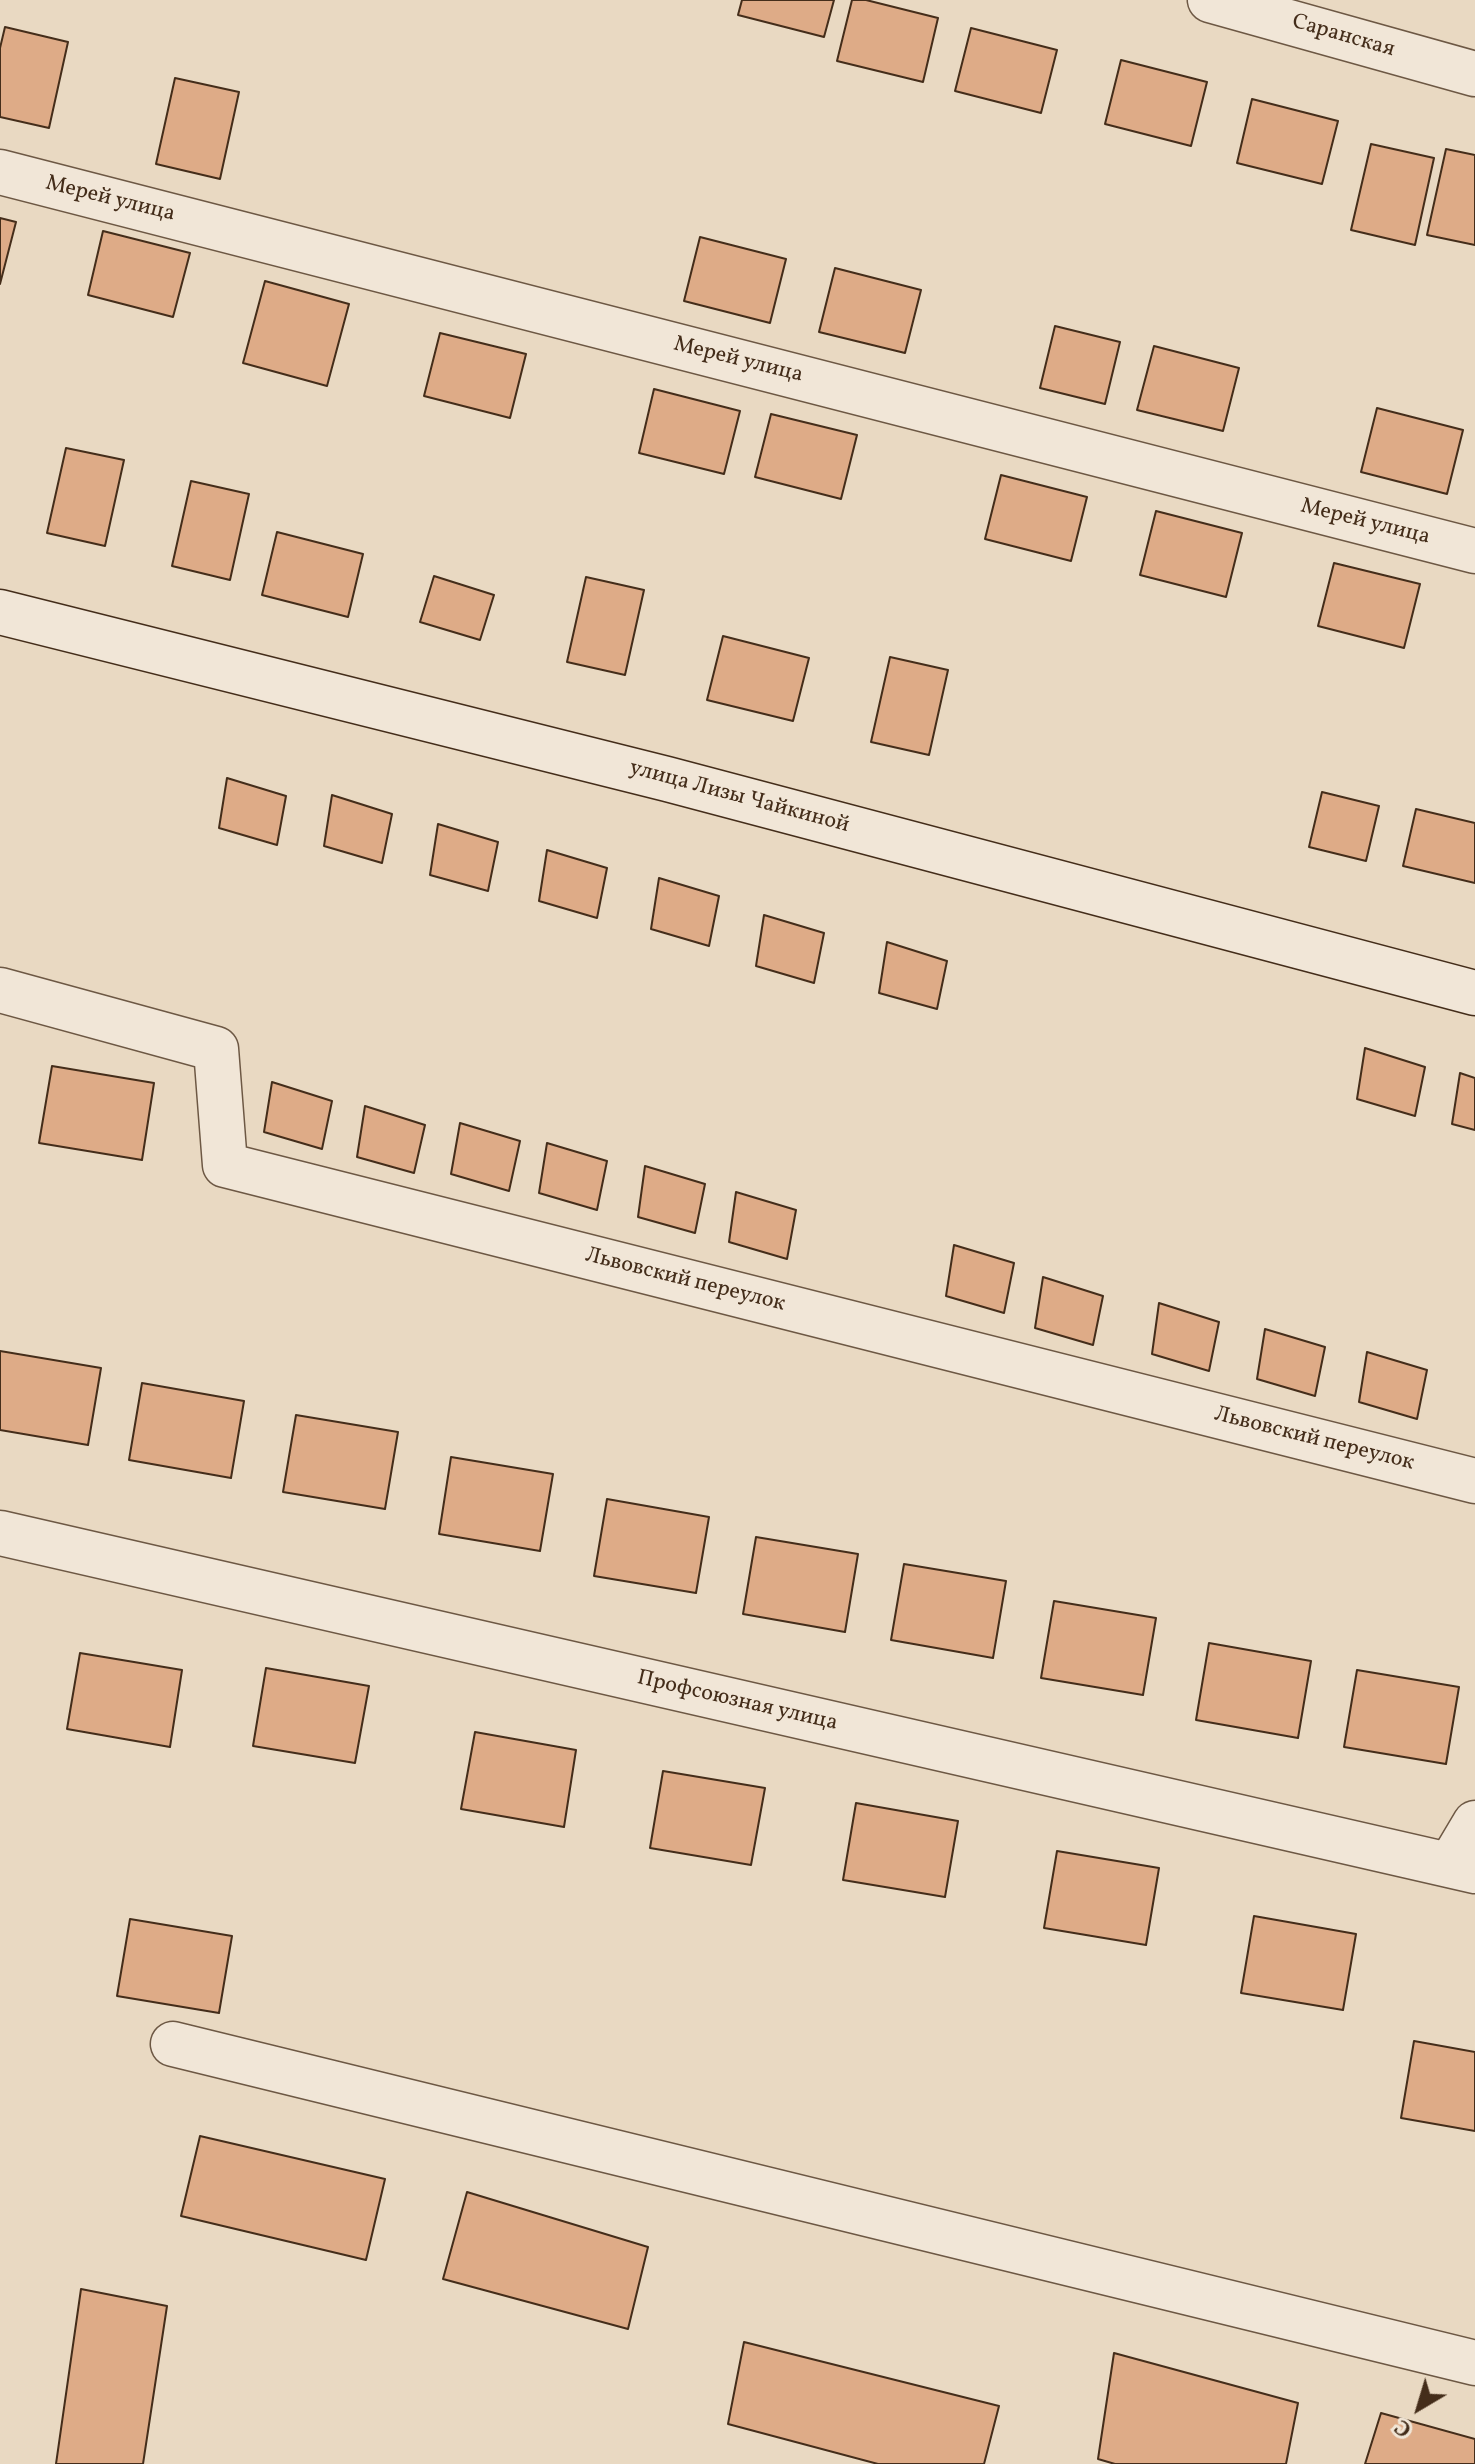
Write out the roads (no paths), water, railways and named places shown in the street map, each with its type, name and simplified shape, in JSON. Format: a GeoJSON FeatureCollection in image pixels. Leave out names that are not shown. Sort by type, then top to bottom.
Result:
{"type":"FeatureCollection","features":[{"type":"Feature","properties":{"kind":"street","name":"Саранская"},"geometry":{"type":"LineString","coordinates":[[1210,0],[1475,74]]}},
{"type":"Feature","properties":{"kind":"street","name":"Мерей улица"},"geometry":{"type":"LineString","coordinates":[[0,172],[1475,551]]}},
{"type":"Feature","properties":{"kind":"street","name":"улица Лизы Чайкиной"},"geometry":{"type":"LineString","coordinates":[[0,612],[667,779],[1475,993]]}},
{"type":"Feature","properties":{"kind":"street","name":"Львовский переулок"},"geometry":{"type":"LineString","coordinates":[[0,990],[216,1049],[225,1165],[1475,1481]]}},
{"type":"Feature","properties":{"kind":"street","name":"Профсоюзная улица"},"geometry":{"type":"LineString","coordinates":[[0,1533],[1463,1868]]}},
{"type":"Feature","properties":{"kind":"street"},"geometry":{"type":"LineString","coordinates":[[1463,1868],[1475,1823]]}},
{"type":"Feature","properties":{"kind":"street"},"geometry":{"type":"LineString","coordinates":[[173,2044],[1475,2363]]}}]}
